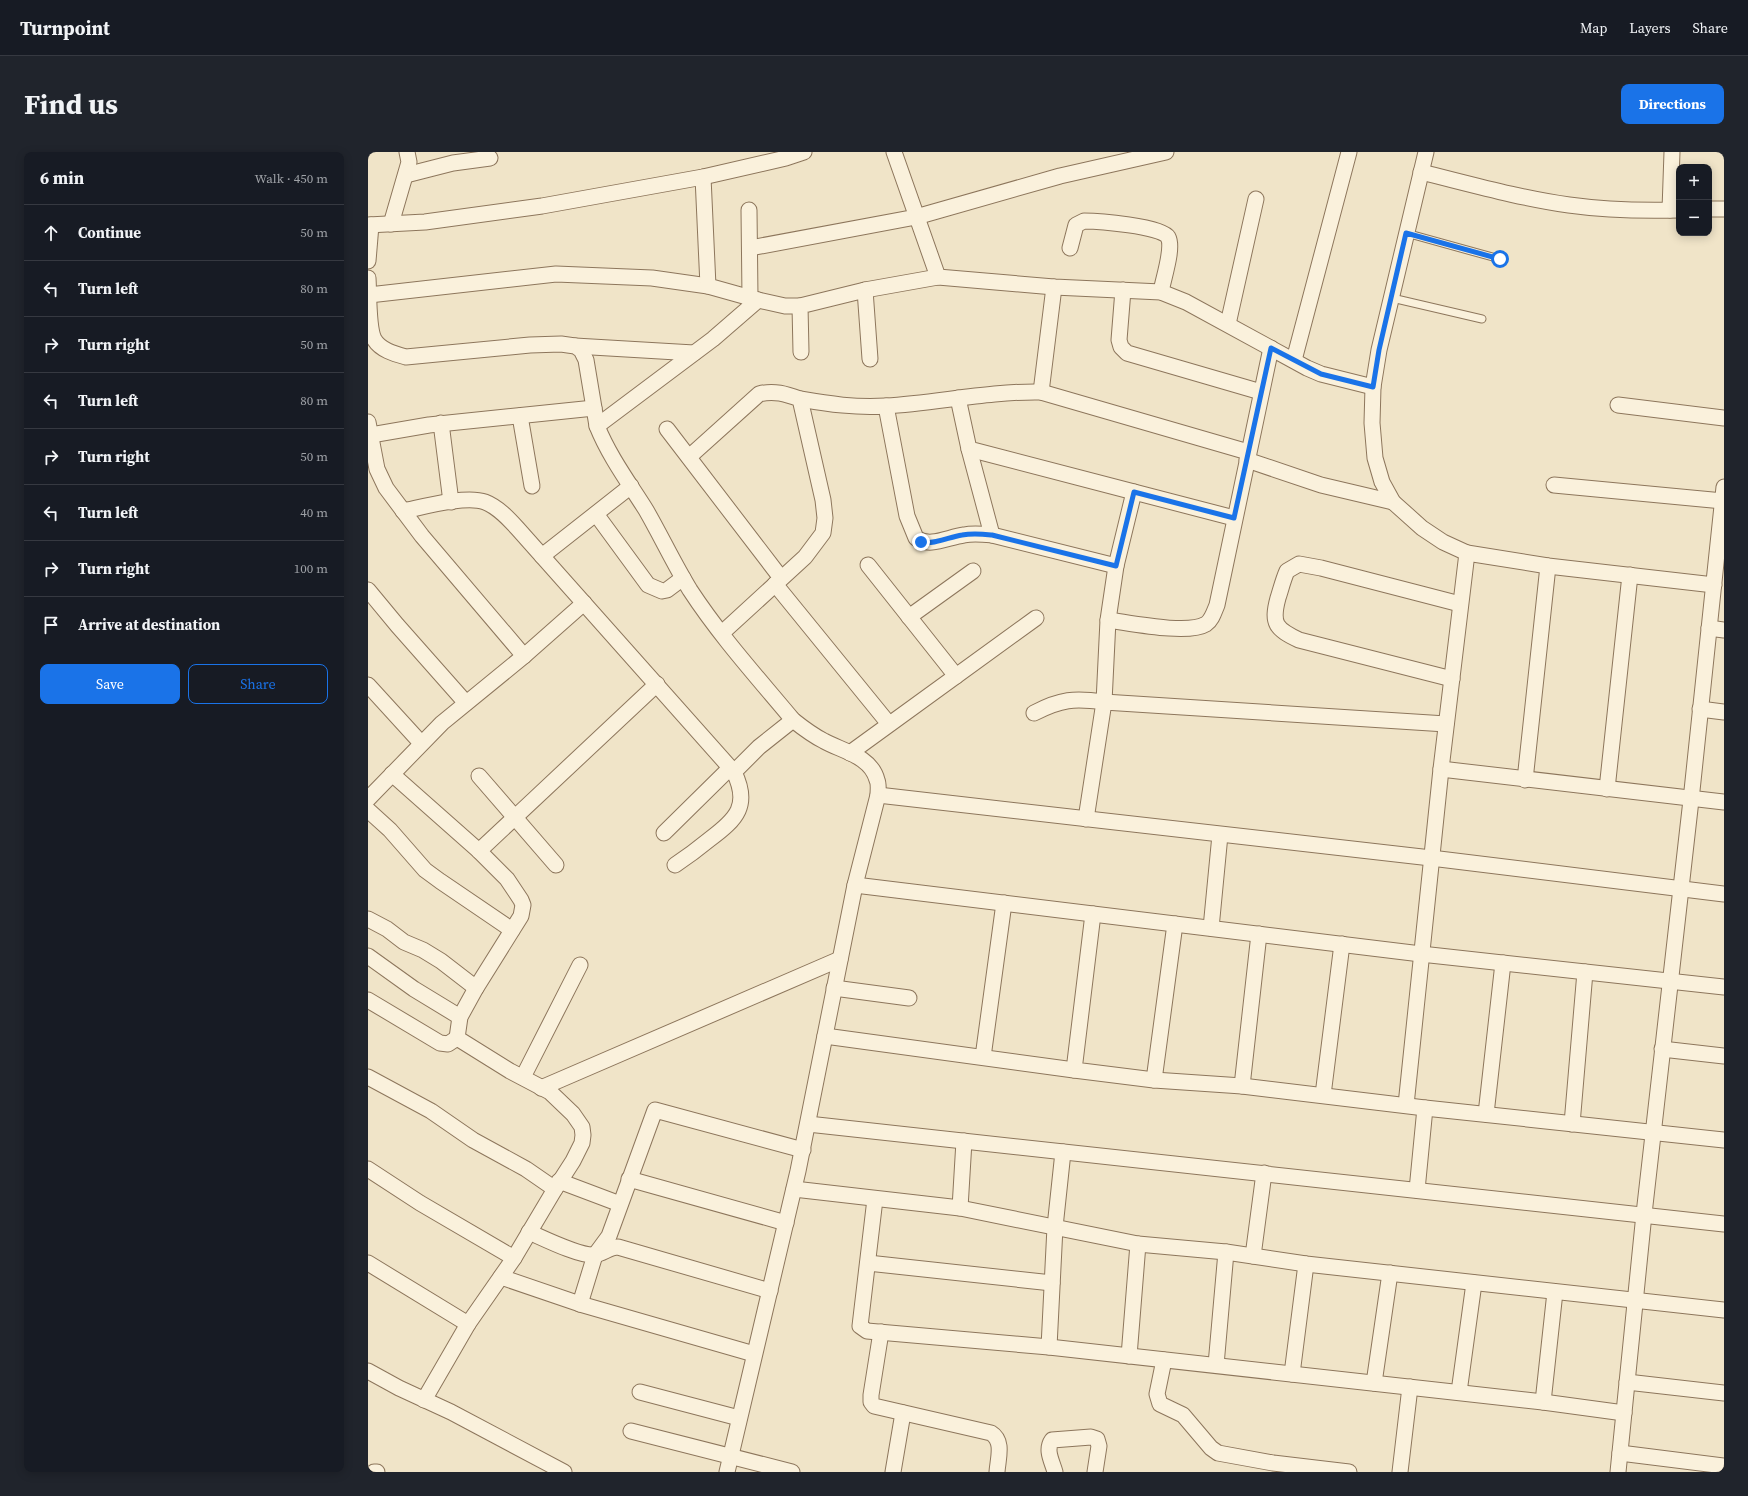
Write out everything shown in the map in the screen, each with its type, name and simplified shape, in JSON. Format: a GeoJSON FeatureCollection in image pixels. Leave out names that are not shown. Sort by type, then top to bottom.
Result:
{"type":"FeatureCollection","features":[{"type":"Feature","properties":{"kind":"street"},"geometry":{"type":"LineString","coordinates":[[391,224],[406,175],[408,162],[407,152]]}},
{"type":"Feature","properties":{"kind":"street"},"geometry":{"type":"LineString","coordinates":[[368,261],[369,225],[425,222],[542,206],[703,176],[786,158],[804,152]]}},
{"type":"Feature","properties":{"kind":"street"},"geometry":{"type":"LineString","coordinates":[[894,152],[938,277]]}},
{"type":"Feature","properties":{"kind":"street"},"geometry":{"type":"LineString","coordinates":[[750,248],[916,217],[1060,176],[1166,152]]}},
{"type":"Feature","properties":{"kind":"street"},"geometry":{"type":"LineString","coordinates":[[1294,360],[1350,152]]}},
{"type":"Feature","properties":{"kind":"street"},"geometry":{"type":"LineString","coordinates":[[1426,152],[1379,350],[1373,387],[1372,423],[1375,458],[1382,482],[1393,502],[1422,528],[1443,542],[1467,553],[1548,566],[1714,585]]}},
{"type":"Feature","properties":{"kind":"street"},"geometry":{"type":"LineString","coordinates":[[1421,172],[1546,202],[1571,206],[1674,210],[1672,152]]}},
{"type":"Feature","properties":{"kind":"street"},"geometry":{"type":"LineString","coordinates":[[406,175],[453,163],[490,158]]}},
{"type":"Feature","properties":{"kind":"street"},"geometry":{"type":"LineString","coordinates":[[703,176],[708,286]]}},
{"type":"Feature","properties":{"kind":"street"},"geometry":{"type":"LineString","coordinates":[[1228,324],[1256,199]]}},
{"type":"Feature","properties":{"kind":"street"},"geometry":{"type":"LineString","coordinates":[[1712,209],[1724,209]]}},
{"type":"Feature","properties":{"kind":"street"},"geometry":{"type":"LineString","coordinates":[[597,426],[731,324],[754,299],[749,210]]}},
{"type":"Feature","properties":{"kind":"street"},"geometry":{"type":"LineString","coordinates":[[1070,248],[1076,225],[1084,221],[1150,228],[1164,233],[1168,237],[1169,251],[1161,292]]}},
{"type":"Feature","properties":{"kind":"street"},"geometry":{"type":"LineString","coordinates":[[369,295],[556,274],[644,277],[708,286],[785,306],[800,306],[866,290],[938,277],[1054,287],[1161,292],[1186,302],[1321,374],[1373,387]]}},
{"type":"Feature","properties":{"kind":"street"},"geometry":{"type":"LineString","coordinates":[[368,278],[371,339],[384,349],[394,354],[406,356],[530,345],[561,344],[694,353]]}},
{"type":"Feature","properties":{"kind":"street"},"geometry":{"type":"LineString","coordinates":[[1041,392],[1054,287]]}},
{"type":"Feature","properties":{"kind":"street"},"geometry":{"type":"LineString","coordinates":[[866,290],[870,359]]}},
{"type":"Feature","properties":{"kind":"street"},"geometry":{"type":"LineString","coordinates":[[1123,290],[1119,340],[1121,347],[1127,353],[1261,392]]}},
{"type":"Feature","properties":{"kind":"street"},"geometry":{"type":"LineString","coordinates":[[800,306],[802,352]]}},
{"type":"Feature","properties":{"kind":"street"},"geometry":{"type":"LineString","coordinates":[[575,346],[581,350],[586,360],[597,426],[608,449],[646,511],[683,578],[722,633],[793,720],[806,731],[864,761],[872,770],[877,780],[878,795],[855,885],[824,1036],[803,1150],[727,1472]]}},
{"type":"Feature","properties":{"kind":"street"},"geometry":{"type":"LineString","coordinates":[[1108,620],[1177,629],[1191,629],[1208,623],[1212,617],[1216,605],[1271,348]]}},
{"type":"Feature","properties":{"kind":"street"},"geometry":{"type":"LineString","coordinates":[[689,457],[759,394],[768,391],[778,392],[800,399],[851,406],[886,406],[1011,393],[1041,392],[1248,456],[1321,485],[1393,502]]}},
{"type":"Feature","properties":{"kind":"street"},"geometry":{"type":"LineString","coordinates":[[958,398],[969,449],[992,535]]}},
{"type":"Feature","properties":{"kind":"street"},"geometry":{"type":"LineString","coordinates":[[722,633],[814,546],[823,533],[823,500],[800,399]]}},
{"type":"Feature","properties":{"kind":"street"},"geometry":{"type":"LineString","coordinates":[[1618,405],[1724,418]]}},
{"type":"Feature","properties":{"kind":"street"},"geometry":{"type":"LineString","coordinates":[[886,406],[906,516],[916,538],[926,543],[976,533],[992,535],[1116,566]]}},
{"type":"Feature","properties":{"kind":"street"},"geometry":{"type":"LineString","coordinates":[[524,656],[403,511],[372,470],[369,429],[594,408]]}},
{"type":"Feature","properties":{"kind":"street"},"geometry":{"type":"LineString","coordinates":[[520,416],[532,486]]}},
{"type":"Feature","properties":{"kind":"street"},"geometry":{"type":"LineString","coordinates":[[441,423],[451,502]]}},
{"type":"Feature","properties":{"kind":"street"},"geometry":{"type":"LineString","coordinates":[[667,429],[689,457],[778,581],[889,724]]}},
{"type":"Feature","properties":{"kind":"street"},"geometry":{"type":"LineString","coordinates":[[969,449],[1234,518]]}},
{"type":"Feature","properties":{"kind":"street"},"geometry":{"type":"LineString","coordinates":[[1554,485],[1723,494],[1721,549],[1714,585],[1662,1049],[1618,1472]]}},
{"type":"Feature","properties":{"kind":"street"},"geometry":{"type":"LineString","coordinates":[[542,556],[631,486]]}},
{"type":"Feature","properties":{"kind":"street"},"geometry":{"type":"LineString","coordinates":[[1086,819],[1104,702],[1108,620],[1116,566],[1134,492]]}},
{"type":"Feature","properties":{"kind":"street"},"geometry":{"type":"LineString","coordinates":[[403,511],[451,502],[476,500],[494,506],[507,517],[658,684],[732,770],[742,794],[738,812],[728,826],[675,865]]}},
{"type":"Feature","properties":{"kind":"street"},"geometry":{"type":"LineString","coordinates":[[596,514],[648,585],[662,591],[667,590],[683,578]]}},
{"type":"Feature","properties":{"kind":"street"},"geometry":{"type":"LineString","coordinates":[[1406,1105],[1431,858],[1467,553]]}},
{"type":"Feature","properties":{"kind":"street"},"geometry":{"type":"LineString","coordinates":[[1452,679],[1299,640],[1288,635],[1279,628],[1275,622],[1274,613],[1287,571],[1299,564],[1321,568],[1460,604]]}},
{"type":"Feature","properties":{"kind":"street"},"geometry":{"type":"LineString","coordinates":[[868,565],[956,676]]}},
{"type":"Feature","properties":{"kind":"street"},"geometry":{"type":"LineString","coordinates":[[1525,780],[1548,566]]}},
{"type":"Feature","properties":{"kind":"street"},"geometry":{"type":"LineString","coordinates":[[909,617],[973,571]]}},
{"type":"Feature","properties":{"kind":"street"},"geometry":{"type":"LineString","coordinates":[[1607,790],[1630,575]]}},
{"type":"Feature","properties":{"kind":"street"},"geometry":{"type":"LineString","coordinates":[[368,590],[397,626],[466,703]]}},
{"type":"Feature","properties":{"kind":"street"},"geometry":{"type":"LineString","coordinates":[[368,800],[421,743],[584,603]]}},
{"type":"Feature","properties":{"kind":"street"},"geometry":{"type":"LineString","coordinates":[[850,753],[1036,618]]}},
{"type":"Feature","properties":{"kind":"street"},"geometry":{"type":"LineString","coordinates":[[1709,628],[1724,630]]}},
{"type":"Feature","properties":{"kind":"street"},"geometry":{"type":"LineString","coordinates":[[479,851],[658,684]]}},
{"type":"Feature","properties":{"kind":"street"},"geometry":{"type":"LineString","coordinates":[[368,686],[421,743]]}},
{"type":"Feature","properties":{"kind":"street"},"geometry":{"type":"LineString","coordinates":[[1034,713],[1047,706],[1073,699],[1446,724]]}},
{"type":"Feature","properties":{"kind":"street"},"geometry":{"type":"LineString","coordinates":[[1700,709],[1724,712]]}},
{"type":"Feature","properties":{"kind":"street"},"geometry":{"type":"LineString","coordinates":[[664,833],[732,770],[793,720]]}},
{"type":"Feature","properties":{"kind":"street"},"geometry":{"type":"LineString","coordinates":[[1441,769],[1691,800],[1724,802]]}},
{"type":"Feature","properties":{"kind":"street"},"geometry":{"type":"LineString","coordinates":[[368,1000],[440,1043],[448,1044],[457,1038],[460,1017],[523,911],[521,900],[507,879],[479,851],[392,774]]}},
{"type":"Feature","properties":{"kind":"street"},"geometry":{"type":"LineString","coordinates":[[479,776],[556,865]]}},
{"type":"Feature","properties":{"kind":"street"},"geometry":{"type":"LineString","coordinates":[[878,795],[1431,858],[1724,894]]}},
{"type":"Feature","properties":{"kind":"street"},"geometry":{"type":"LineString","coordinates":[[368,810],[390,830],[426,870],[512,930]]}},
{"type":"Feature","properties":{"kind":"street"},"geometry":{"type":"LineString","coordinates":[[1211,928],[1220,835]]}},
{"type":"Feature","properties":{"kind":"street"},"geometry":{"type":"LineString","coordinates":[[855,885],[1421,954],[1724,987]]}},
{"type":"Feature","properties":{"kind":"street"},"geometry":{"type":"LineString","coordinates":[[983,1057],[1004,903]]}},
{"type":"Feature","properties":{"kind":"street"},"geometry":{"type":"LineString","coordinates":[[1074,1070],[1093,914]]}},
{"type":"Feature","properties":{"kind":"street"},"geometry":{"type":"LineString","coordinates":[[368,919],[387,929],[404,942],[423,950],[441,961],[476,988]]}},
{"type":"Feature","properties":{"kind":"street"},"geometry":{"type":"LineString","coordinates":[[1154,1080],[1175,924]]}},
{"type":"Feature","properties":{"kind":"street"},"geometry":{"type":"LineString","coordinates":[[1242,1086],[1259,934]]}},
{"type":"Feature","properties":{"kind":"street"},"geometry":{"type":"LineString","coordinates":[[1323,1095],[1342,944]]}},
{"type":"Feature","properties":{"kind":"street"},"geometry":{"type":"LineString","coordinates":[[368,956],[414,989],[460,1017]]}},
{"type":"Feature","properties":{"kind":"street"},"geometry":{"type":"LineString","coordinates":[[541,1088],[840,959]]}},
{"type":"Feature","properties":{"kind":"street"},"geometry":{"type":"LineString","coordinates":[[1486,1114],[1503,963]]}},
{"type":"Feature","properties":{"kind":"street"},"geometry":{"type":"LineString","coordinates":[[523,1078],[580,965]]}},
{"type":"Feature","properties":{"kind":"street"},"geometry":{"type":"LineString","coordinates":[[1572,1124],[1585,972]]}},
{"type":"Feature","properties":{"kind":"street"},"geometry":{"type":"LineString","coordinates":[[834,988],[909,998]]}},
{"type":"Feature","properties":{"kind":"street"},"geometry":{"type":"LineString","coordinates":[[824,1036],[1154,1080],[1242,1086],[1425,1108],[1724,1140]]}},
{"type":"Feature","properties":{"kind":"street"},"geometry":{"type":"LineString","coordinates":[[424,1400],[468,1324],[514,1258],[573,1161],[582,1143],[583,1135],[582,1127],[573,1114],[550,1092],[523,1078],[457,1038]]}},
{"type":"Feature","properties":{"kind":"street"},"geometry":{"type":"LineString","coordinates":[[1662,1049],[1724,1056]]}},
{"type":"Feature","properties":{"kind":"street"},"geometry":{"type":"LineString","coordinates":[[368,1077],[431,1111],[473,1140],[557,1185],[620,1204]]}},
{"type":"Feature","properties":{"kind":"street"},"geometry":{"type":"LineString","coordinates":[[1417,1190],[1425,1108]]}},
{"type":"Feature","properties":{"kind":"street"},"geometry":{"type":"LineString","coordinates":[[580,1304],[595,1255],[609,1236],[655,1110],[803,1150]]}},
{"type":"Feature","properties":{"kind":"street"},"geometry":{"type":"LineString","coordinates":[[808,1124],[1644,1214],[1724,1224]]}},
{"type":"Feature","properties":{"kind":"street"},"geometry":{"type":"LineString","coordinates":[[960,1208],[964,1141]]}},
{"type":"Feature","properties":{"kind":"street"},"geometry":{"type":"LineString","coordinates":[[1049,1347],[1055,1227],[1063,1152]]}},
{"type":"Feature","properties":{"kind":"street"},"geometry":{"type":"LineString","coordinates":[[368,1169],[420,1203],[514,1258]]}},
{"type":"Feature","properties":{"kind":"street"},"geometry":{"type":"LineString","coordinates":[[1253,1256],[1264,1173]]}},
{"type":"Feature","properties":{"kind":"street"},"geometry":{"type":"LineString","coordinates":[[630,1179],[786,1223]]}},
{"type":"Feature","properties":{"kind":"street"},"geometry":{"type":"LineString","coordinates":[[794,1189],[960,1208],[1138,1244],[1226,1252],[1306,1264],[1724,1310]]}},
{"type":"Feature","properties":{"kind":"street"},"geometry":{"type":"LineString","coordinates":[[876,1199],[860,1326],[867,1331],[1049,1347],[1216,1365],[1459,1392],[1624,1413]]}},
{"type":"Feature","properties":{"kind":"street"},"geometry":{"type":"LineString","coordinates":[[529,1232],[581,1253],[595,1255],[612,1247],[618,1247],[770,1291]]}},
{"type":"Feature","properties":{"kind":"street"},"geometry":{"type":"LineString","coordinates":[[1129,1356],[1138,1244]]}},
{"type":"Feature","properties":{"kind":"street"},"geometry":{"type":"LineString","coordinates":[[1216,1365],[1226,1252]]}},
{"type":"Feature","properties":{"kind":"street"},"geometry":{"type":"LineString","coordinates":[[368,1263],[468,1324]]}},
{"type":"Feature","properties":{"kind":"street"},"geometry":{"type":"LineString","coordinates":[[868,1263],[1052,1283]]}},
{"type":"Feature","properties":{"kind":"street"},"geometry":{"type":"LineString","coordinates":[[1292,1374],[1306,1264]]}},
{"type":"Feature","properties":{"kind":"street"},"geometry":{"type":"LineString","coordinates":[[1374,1383],[1390,1273]]}},
{"type":"Feature","properties":{"kind":"street"},"geometry":{"type":"LineString","coordinates":[[501,1277],[580,1304],[754,1354]]}},
{"type":"Feature","properties":{"kind":"street"},"geometry":{"type":"LineString","coordinates":[[1459,1392],[1474,1283]]}},
{"type":"Feature","properties":{"kind":"street"},"geometry":{"type":"LineString","coordinates":[[1543,1402],[1555,1292]]}},
{"type":"Feature","properties":{"kind":"street"},"geometry":{"type":"LineString","coordinates":[[881,1332],[871,1395],[871,1402],[874,1406],[991,1432],[997,1436],[999,1442],[997,1472]]}},
{"type":"Feature","properties":{"kind":"street"},"geometry":{"type":"LineString","coordinates":[[1164,1360],[1157,1394],[1160,1404],[1183,1415],[1202,1438],[1218,1453],[1273,1464],[1349,1472]]}},
{"type":"Feature","properties":{"kind":"street"},"geometry":{"type":"LineString","coordinates":[[368,1371],[399,1388],[451,1412],[564,1472]]}},
{"type":"Feature","properties":{"kind":"street"},"geometry":{"type":"LineString","coordinates":[[1627,1382],[1724,1393]]}},
{"type":"Feature","properties":{"kind":"street"},"geometry":{"type":"LineString","coordinates":[[1400,1472],[1410,1387]]}},
{"type":"Feature","properties":{"kind":"street"},"geometry":{"type":"LineString","coordinates":[[640,1392],[739,1418]]}},
{"type":"Feature","properties":{"kind":"street"},"geometry":{"type":"LineString","coordinates":[[893,1472],[903,1413]]}},
{"type":"Feature","properties":{"kind":"street"},"geometry":{"type":"LineString","coordinates":[[631,1431],[792,1472]]}},
{"type":"Feature","properties":{"kind":"street"},"geometry":{"type":"LineString","coordinates":[[1055,1472],[1048,1451],[1048,1445],[1052,1440],[1091,1437],[1097,1439],[1099,1446],[1095,1472]]}},
{"type":"Feature","properties":{"kind":"street"},"geometry":{"type":"LineString","coordinates":[[1620,1453],[1724,1466]]}},
{"type":"Feature","properties":{"kind":"lane"},"geometry":{"type":"LineString","coordinates":[[1406,233],[1500,259]]}},
{"type":"Feature","properties":{"kind":"lane"},"geometry":{"type":"LineString","coordinates":[[1392,298],[1482,319]]}},
{"type":"Feature","properties":{"kind":"route"},"geometry":{"type":"LineString","coordinates":[[921,542],[932,543],[976,533],[992,535],[1116,566],[1134,492],[1234,518],[1271,348],[1306,368],[1321,374],[1373,387],[1379,350],[1406,233],[1500,259]]}}]}
